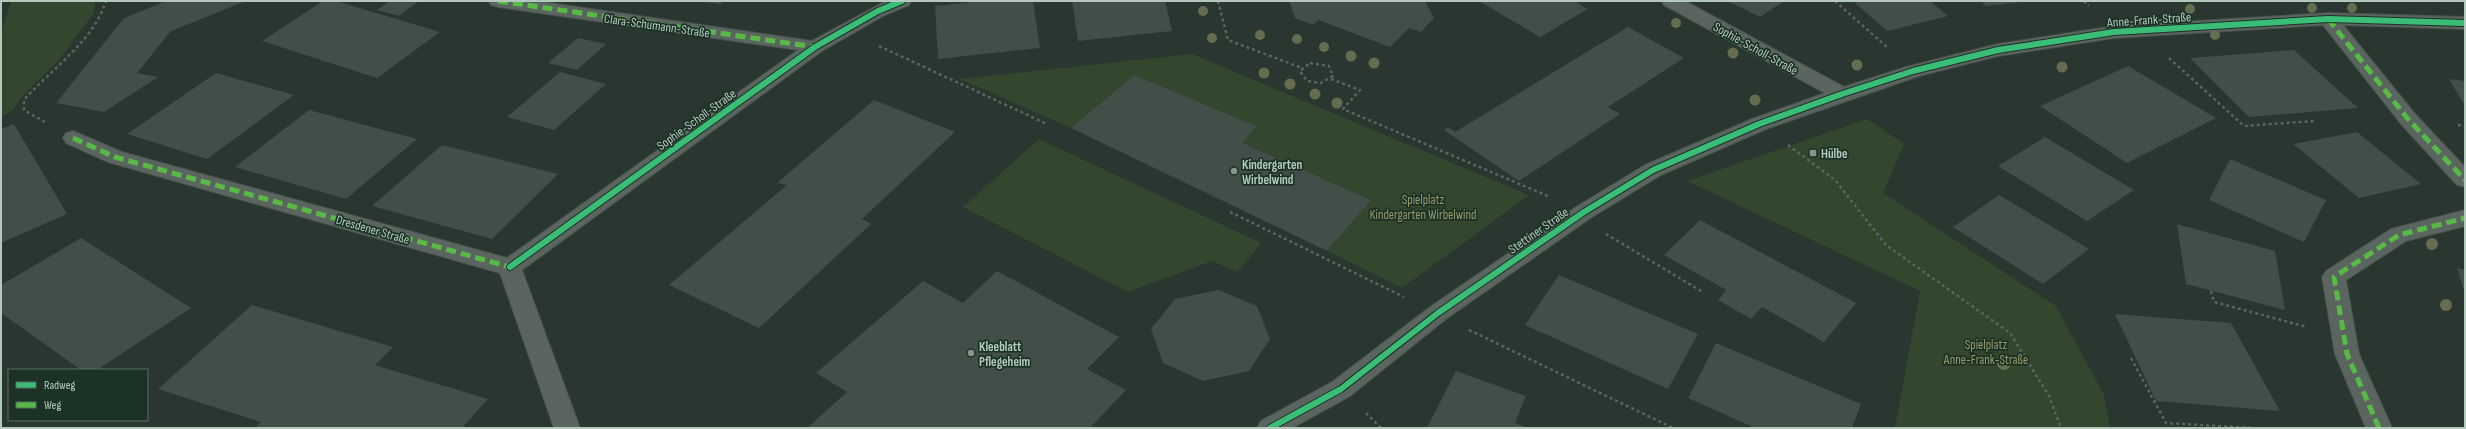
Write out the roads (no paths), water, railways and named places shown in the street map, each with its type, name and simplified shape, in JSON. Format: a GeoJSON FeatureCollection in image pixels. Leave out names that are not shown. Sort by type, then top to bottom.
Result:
{"type":"FeatureCollection","features":[{"type":"Feature","properties":{"kind":"street","name":"Clara-Schumann-Straße"},"geometry":{"type":"LineString","coordinates":[[498,1],[554,5],[815,47]]}},
{"type":"Feature","properties":{"kind":"street","name":"Sophie-Scholl-Straße"},"geometry":{"type":"LineString","coordinates":[[510,267],[815,47],[878,11],[902,1]]}},
{"type":"Feature","properties":{"kind":"street","name":"Sophie-Scholl-Straße"},"geometry":{"type":"LineString","coordinates":[[1671,1],[1842,94]]}},
{"type":"Feature","properties":{"kind":"street","name":"Anne-Frank-Straße"},"geometry":{"type":"LineString","coordinates":[[1842,94],[1913,71],[1998,50],[2138,30],[2328,20],[2465,23]]}},
{"type":"Feature","properties":{"kind":"street"},"geometry":{"type":"LineString","coordinates":[[2328,20],[2408,119],[2465,180]]}},
{"type":"Feature","properties":{"kind":"street","name":"Stettiner Straße"},"geometry":{"type":"LineString","coordinates":[[1270,428],[1341,389],[1438,313],[1580,214],[1653,170],[1759,124],[1842,94]]}},
{"type":"Feature","properties":{"kind":"street","name":"Dresdener Straße"},"geometry":{"type":"LineString","coordinates":[[73,138],[115,157],[510,267]]}},
{"type":"Feature","properties":{"kind":"street"},"geometry":{"type":"LineString","coordinates":[[2379,428],[2347,354],[2334,277],[2399,235],[2465,218]]}},
{"type":"Feature","properties":{"kind":"street"},"geometry":{"type":"LineString","coordinates":[[510,267],[567,428]]}},
{"type":"Feature","properties":{"kind":"place","name":"Hülbe"},"geometry":{"type":"Point","coordinates":[1813,153]}},
{"type":"Feature","properties":{"kind":"place","name":"Kindergarten Wirbelwind"},"geometry":{"type":"Point","coordinates":[1234,171]}},
{"type":"Feature","properties":{"kind":"place","name":"Kleeblatt Pflegeheim"},"geometry":{"type":"Point","coordinates":[971,353]}},
{"type":"Feature","properties":{"kind":"park label","name":"Spielplatz Kindergarten Wirbelwind"},"geometry":{"type":"Point","coordinates":[1423,206]}},
{"type":"Feature","properties":{"kind":"park label","name":"Spielplatz Anne-Frank-Straße"},"geometry":{"type":"Point","coordinates":[1986,352]}}]}
